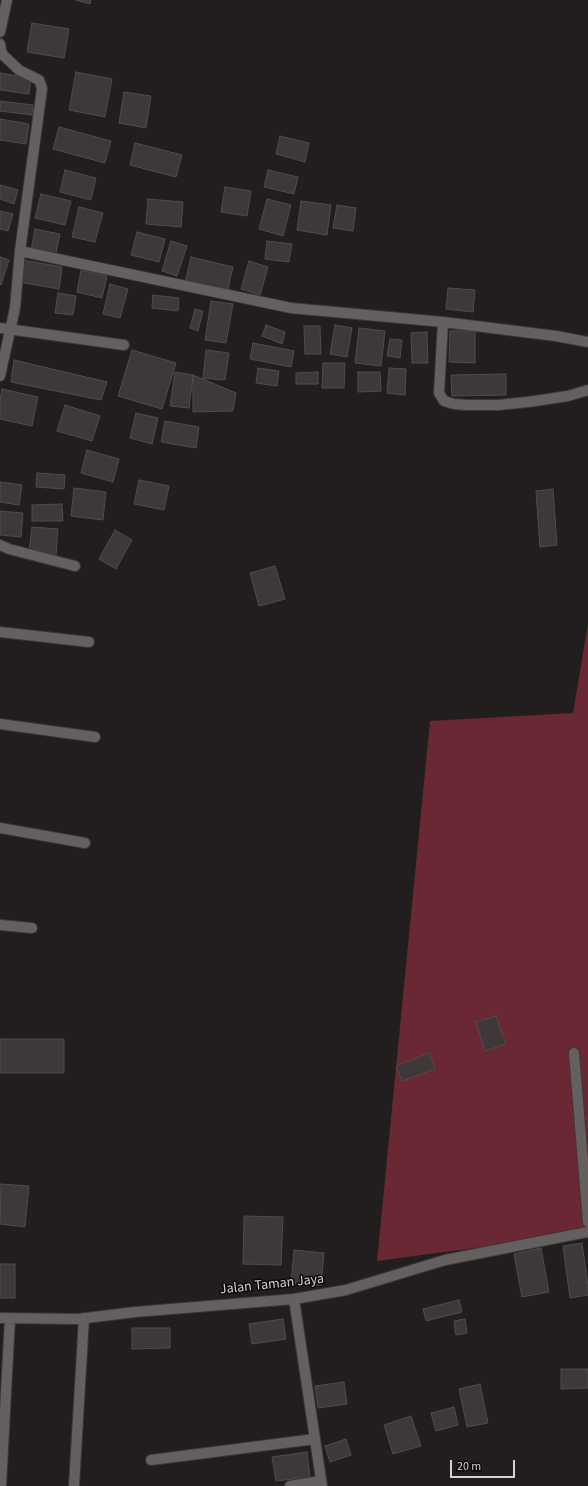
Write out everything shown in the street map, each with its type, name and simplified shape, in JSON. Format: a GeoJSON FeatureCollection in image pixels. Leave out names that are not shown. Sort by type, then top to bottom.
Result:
{"type":"FeatureCollection","features":[{"type":"Feature","properties":{"kind":"street"},"geometry":{"type":"LineString","coordinates":[[0,32],[7,0]]}},
{"type":"Feature","properties":{"kind":"street"},"geometry":{"type":"LineString","coordinates":[[0,44],[2,54],[20,70],[39,80],[41,85],[20,251],[15,308],[5,329],[0,376]]}},
{"type":"Feature","properties":{"kind":"street"},"geometry":{"type":"LineString","coordinates":[[20,251],[291,308],[444,322],[556,336],[588,342]]}},
{"type":"Feature","properties":{"kind":"street"},"geometry":{"type":"LineString","coordinates":[[444,322],[439,393],[444,401],[454,404],[467,405],[521,403],[568,396],[588,390]]}},
{"type":"Feature","properties":{"kind":"street"},"geometry":{"type":"LineString","coordinates":[[5,329],[124,345]]}},
{"type":"Feature","properties":{"kind":"street"},"geometry":{"type":"LineString","coordinates":[[0,545],[9,549],[75,566]]}},
{"type":"Feature","properties":{"kind":"street"},"geometry":{"type":"LineString","coordinates":[[0,632],[89,642]]}},
{"type":"Feature","properties":{"kind":"street"},"geometry":{"type":"LineString","coordinates":[[0,724],[95,737]]}},
{"type":"Feature","properties":{"kind":"street"},"geometry":{"type":"LineString","coordinates":[[0,828],[85,842]]}},
{"type":"Feature","properties":{"kind":"street"},"geometry":{"type":"LineString","coordinates":[[0,925],[32,928]]}},
{"type":"Feature","properties":{"kind":"street"},"geometry":{"type":"LineString","coordinates":[[574,1053],[588,1222]]}},
{"type":"Feature","properties":{"kind":"street","name":"Jalan Taman Jaya"},"geometry":{"type":"LineString","coordinates":[[5,1318],[84,1318],[135,1312],[294,1300],[346,1290],[445,1260],[588,1232]]}},
{"type":"Feature","properties":{"kind":"street"},"geometry":{"type":"LineString","coordinates":[[290,1486],[322,1484],[294,1300]]}},
{"type":"Feature","properties":{"kind":"street"},"geometry":{"type":"LineString","coordinates":[[1,1486],[5,1318]]}},
{"type":"Feature","properties":{"kind":"street"},"geometry":{"type":"LineString","coordinates":[[74,1486],[84,1318]]}},
{"type":"Feature","properties":{"kind":"street"},"geometry":{"type":"LineString","coordinates":[[151,1460],[315,1439]]}},
{"type":"Feature","properties":{"kind":"shaded area"},"geometry":{"type":"Polygon","coordinates":[[[588,624],[588,1233],[377,1261],[430,721],[573,713],[588,624]]]}},
{"type":"Feature","properties":{"kind":"building"},"geometry":{"type":"Polygon","coordinates":[[[76,0],[91,0],[90,4],[76,0]]]}},
{"type":"Feature","properties":{"kind":"building"},"geometry":{"type":"Polygon","coordinates":[[[32,23],[69,29],[64,58],[27,52],[32,23]]]}},
{"type":"Feature","properties":{"kind":"building"},"geometry":{"type":"Polygon","coordinates":[[[76,72],[112,79],[105,117],[69,110],[76,72]]]}},
{"type":"Feature","properties":{"kind":"building"},"geometry":{"type":"Polygon","coordinates":[[[0,73],[31,78],[29,94],[0,90],[0,73]]]}},
{"type":"Feature","properties":{"kind":"building"},"geometry":{"type":"Polygon","coordinates":[[[124,92],[151,96],[146,128],[119,123],[124,92]]]}},
{"type":"Feature","properties":{"kind":"building"},"geometry":{"type":"Polygon","coordinates":[[[0,101],[33,105],[32,115],[0,111],[0,101]]]}},
{"type":"Feature","properties":{"kind":"building"},"geometry":{"type":"Polygon","coordinates":[[[0,119],[29,124],[26,144],[0,140],[0,119]]]}},
{"type":"Feature","properties":{"kind":"building"},"geometry":{"type":"Polygon","coordinates":[[[59,127],[111,141],[105,163],[53,149],[59,127]]]}},
{"type":"Feature","properties":{"kind":"building"},"geometry":{"type":"Polygon","coordinates":[[[280,136],[309,143],[305,162],[276,154],[280,136]]]}},
{"type":"Feature","properties":{"kind":"building"},"geometry":{"type":"Polygon","coordinates":[[[135,143],[182,155],[176,177],[130,165],[135,143]]]}},
{"type":"Feature","properties":{"kind":"building"},"geometry":{"type":"Polygon","coordinates":[[[65,170],[96,178],[91,200],[60,192],[65,170]]]}},
{"type":"Feature","properties":{"kind":"building"},"geometry":{"type":"Polygon","coordinates":[[[268,170],[298,177],[294,194],[264,187],[268,170]]]}},
{"type":"Feature","properties":{"kind":"building"},"geometry":{"type":"Polygon","coordinates":[[[0,185],[18,190],[14,204],[0,199],[0,185]]]}},
{"type":"Feature","properties":{"kind":"building"},"geometry":{"type":"Polygon","coordinates":[[[225,187],[251,191],[247,216],[221,212],[225,187]]]}},
{"type":"Feature","properties":{"kind":"building"},"geometry":{"type":"Polygon","coordinates":[[[41,194],[71,201],[65,225],[35,218],[41,194]]]}},
{"type":"Feature","properties":{"kind":"building"},"geometry":{"type":"Polygon","coordinates":[[[148,199],[183,202],[181,227],[146,224],[148,199]]]}},
{"type":"Feature","properties":{"kind":"building"},"geometry":{"type":"Polygon","coordinates":[[[267,199],[291,205],[283,236],[259,229],[267,199]]]}},
{"type":"Feature","properties":{"kind":"building"},"geometry":{"type":"Polygon","coordinates":[[[301,201],[331,205],[327,235],[297,230],[301,201]]]}},
{"type":"Feature","properties":{"kind":"building"},"geometry":{"type":"Polygon","coordinates":[[[337,205],[356,208],[353,231],[333,228],[337,205]]]}},
{"type":"Feature","properties":{"kind":"building"},"geometry":{"type":"Polygon","coordinates":[[[79,207],[103,213],[95,242],[72,237],[79,207]]]}},
{"type":"Feature","properties":{"kind":"building"},"geometry":{"type":"Polygon","coordinates":[[[0,211],[13,214],[8,231],[0,229],[0,211]]]}},
{"type":"Feature","properties":{"kind":"building"},"geometry":{"type":"Polygon","coordinates":[[[35,229],[60,234],[55,257],[31,251],[35,229]]]}},
{"type":"Feature","properties":{"kind":"building"},"geometry":{"type":"Polygon","coordinates":[[[137,232],[165,239],[159,262],[131,255],[137,232]]]}},
{"type":"Feature","properties":{"kind":"building"},"geometry":{"type":"Polygon","coordinates":[[[171,241],[187,246],[177,276],[162,271],[171,241]]]}},
{"type":"Feature","properties":{"kind":"building"},"geometry":{"type":"Polygon","coordinates":[[[267,241],[292,244],[289,262],[265,259],[267,241]]]}},
{"type":"Feature","properties":{"kind":"building"},"geometry":{"type":"Polygon","coordinates":[[[0,257],[9,260],[1,285],[0,284],[0,257]]]}},
{"type":"Feature","properties":{"kind":"building"},"geometry":{"type":"Polygon","coordinates":[[[191,257],[233,267],[227,293],[185,283],[191,257]]]}},
{"type":"Feature","properties":{"kind":"building"},"geometry":{"type":"Polygon","coordinates":[[[23,260],[62,267],[59,289],[19,282],[23,260]]]}},
{"type":"Feature","properties":{"kind":"building"},"geometry":{"type":"Polygon","coordinates":[[[249,261],[268,267],[260,295],[241,289],[249,261]]]}},
{"type":"Feature","properties":{"kind":"building"},"geometry":{"type":"Polygon","coordinates":[[[81,270],[107,276],[102,298],[77,292],[81,270]]]}},
{"type":"Feature","properties":{"kind":"building"},"geometry":{"type":"Polygon","coordinates":[[[110,284],[128,289],[120,318],[103,314],[110,284]]]}},
{"type":"Feature","properties":{"kind":"building"},"geometry":{"type":"Polygon","coordinates":[[[448,288],[475,290],[473,312],[446,309],[448,288]]]}},
{"type":"Feature","properties":{"kind":"building"},"geometry":{"type":"Polygon","coordinates":[[[58,293],[76,296],[73,315],[55,313],[58,293]]]}},
{"type":"Feature","properties":{"kind":"building"},"geometry":{"type":"Polygon","coordinates":[[[153,295],[179,298],[178,311],[152,308],[153,295]]]}},
{"type":"Feature","properties":{"kind":"building"},"geometry":{"type":"Polygon","coordinates":[[[211,301],[233,304],[226,343],[205,340],[211,301]]]}},
{"type":"Feature","properties":{"kind":"building"},"geometry":{"type":"Polygon","coordinates":[[[195,309],[203,311],[198,331],[190,328],[195,309]]]}},
{"type":"Feature","properties":{"kind":"building"},"geometry":{"type":"Polygon","coordinates":[[[266,325],[285,332],[282,344],[262,336],[266,325]]]}},
{"type":"Feature","properties":{"kind":"building"},"geometry":{"type":"Polygon","coordinates":[[[335,325],[352,328],[347,357],[330,354],[335,325]]]}},
{"type":"Feature","properties":{"kind":"building"},"geometry":{"type":"Polygon","coordinates":[[[304,326],[320,326],[321,354],[305,354],[304,326]]]}},
{"type":"Feature","properties":{"kind":"building"},"geometry":{"type":"Polygon","coordinates":[[[359,328],[385,331],[381,366],[355,363],[359,328]]]}},
{"type":"Feature","properties":{"kind":"building"},"geometry":{"type":"Polygon","coordinates":[[[450,331],[475,331],[475,363],[449,362],[450,331]]]}},
{"type":"Feature","properties":{"kind":"building"},"geometry":{"type":"Polygon","coordinates":[[[427,332],[428,363],[412,363],[411,333],[427,332]]]}},
{"type":"Feature","properties":{"kind":"building"},"geometry":{"type":"Polygon","coordinates":[[[390,339],[402,340],[400,358],[387,356],[390,339]]]}},
{"type":"Feature","properties":{"kind":"building"},"geometry":{"type":"Polygon","coordinates":[[[253,343],[294,351],[291,367],[250,359],[253,343]]]}},
{"type":"Feature","properties":{"kind":"building"},"geometry":{"type":"Polygon","coordinates":[[[132,350],[176,363],[162,409],[118,396],[132,350]]]}},
{"type":"Feature","properties":{"kind":"building"},"geometry":{"type":"Polygon","coordinates":[[[206,350],[229,353],[225,380],[203,378],[206,350]]]}},
{"type":"Feature","properties":{"kind":"building"},"geometry":{"type":"Polygon","coordinates":[[[14,360],[107,382],[101,400],[11,382],[14,360]]]}},
{"type":"Feature","properties":{"kind":"building"},"geometry":{"type":"Polygon","coordinates":[[[323,363],[345,363],[344,388],[322,388],[323,363]]]}},
{"type":"Feature","properties":{"kind":"building"},"geometry":{"type":"Polygon","coordinates":[[[258,368],[279,371],[277,386],[256,383],[258,368]]]}},
{"type":"Feature","properties":{"kind":"building"},"geometry":{"type":"Polygon","coordinates":[[[389,368],[406,369],[405,395],[387,393],[389,368]]]}},
{"type":"Feature","properties":{"kind":"building"},"geometry":{"type":"Polygon","coordinates":[[[175,372],[193,375],[189,408],[170,406],[175,372]]]}},
{"type":"Feature","properties":{"kind":"building"},"geometry":{"type":"Polygon","coordinates":[[[318,372],[318,384],[296,384],[296,373],[318,372]]]}},
{"type":"Feature","properties":{"kind":"building"},"geometry":{"type":"Polygon","coordinates":[[[358,372],[380,372],[381,391],[358,392],[358,372]]]}},
{"type":"Feature","properties":{"kind":"building"},"geometry":{"type":"Polygon","coordinates":[[[506,374],[506,395],[452,396],[451,375],[506,374]]]}},
{"type":"Feature","properties":{"kind":"building"},"geometry":{"type":"Polygon","coordinates":[[[193,375],[236,393],[233,411],[193,412],[193,375]]]}},
{"type":"Feature","properties":{"kind":"building"},"geometry":{"type":"Polygon","coordinates":[[[2,389],[38,397],[32,426],[0,419],[0,400],[2,389]]]}},
{"type":"Feature","properties":{"kind":"building"},"geometry":{"type":"Polygon","coordinates":[[[65,405],[100,416],[92,441],[57,431],[65,405]]]}},
{"type":"Feature","properties":{"kind":"building"},"geometry":{"type":"Polygon","coordinates":[[[136,413],[158,418],[152,444],[130,438],[136,413]]]}},
{"type":"Feature","properties":{"kind":"building"},"geometry":{"type":"Polygon","coordinates":[[[165,421],[199,427],[196,448],[161,442],[165,421]]]}},
{"type":"Feature","properties":{"kind":"building"},"geometry":{"type":"Polygon","coordinates":[[[87,450],[119,459],[113,482],[81,473],[87,450]]]}},
{"type":"Feature","properties":{"kind":"building"},"geometry":{"type":"Polygon","coordinates":[[[37,473],[65,475],[64,489],[36,487],[37,473]]]}},
{"type":"Feature","properties":{"kind":"building"},"geometry":{"type":"Polygon","coordinates":[[[139,480],[169,486],[164,510],[134,504],[139,480]]]}},
{"type":"Feature","properties":{"kind":"building"},"geometry":{"type":"Polygon","coordinates":[[[0,482],[22,485],[19,505],[0,502],[0,482]]]}},
{"type":"Feature","properties":{"kind":"building"},"geometry":{"type":"Polygon","coordinates":[[[74,488],[106,492],[103,520],[71,516],[74,488]]]}},
{"type":"Feature","properties":{"kind":"building"},"geometry":{"type":"Polygon","coordinates":[[[553,489],[557,545],[540,547],[536,491],[553,489]]]}},
{"type":"Feature","properties":{"kind":"building"},"geometry":{"type":"Polygon","coordinates":[[[62,504],[63,521],[32,521],[32,505],[62,504]]]}},
{"type":"Feature","properties":{"kind":"building"},"geometry":{"type":"Polygon","coordinates":[[[0,511],[23,513],[21,537],[0,535],[0,511]]]}},
{"type":"Feature","properties":{"kind":"building"},"geometry":{"type":"Polygon","coordinates":[[[32,527],[58,529],[56,555],[29,552],[32,527]]]}},
{"type":"Feature","properties":{"kind":"building"},"geometry":{"type":"Polygon","coordinates":[[[115,530],[132,540],[116,569],[99,559],[115,530]]]}},
{"type":"Feature","properties":{"kind":"building"},"geometry":{"type":"Polygon","coordinates":[[[275,566],[285,599],[259,606],[250,573],[275,566]]]}},
{"type":"Feature","properties":{"kind":"building"},"geometry":{"type":"Polygon","coordinates":[[[496,1016],[506,1044],[485,1051],[476,1022],[496,1016]]]}},
{"type":"Feature","properties":{"kind":"building"},"geometry":{"type":"Polygon","coordinates":[[[0,1039],[64,1039],[64,1073],[0,1073],[0,1039]]]}},
{"type":"Feature","properties":{"kind":"building"},"geometry":{"type":"Polygon","coordinates":[[[429,1053],[435,1069],[402,1081],[396,1066],[429,1053]]]}},
{"type":"Feature","properties":{"kind":"building"},"geometry":{"type":"Polygon","coordinates":[[[1,1184],[29,1186],[25,1227],[0,1224],[1,1184]]]}},
{"type":"Feature","properties":{"kind":"building"},"geometry":{"type":"Polygon","coordinates":[[[244,1216],[283,1217],[281,1265],[243,1264],[244,1216]]]}},
{"type":"Feature","properties":{"kind":"building"},"geometry":{"type":"Polygon","coordinates":[[[582,1243],[588,1295],[570,1298],[563,1246],[582,1243]]]}},
{"type":"Feature","properties":{"kind":"building"},"geometry":{"type":"Polygon","coordinates":[[[541,1248],[549,1292],[522,1297],[514,1254],[541,1248]]]}},
{"type":"Feature","properties":{"kind":"building"},"geometry":{"type":"Polygon","coordinates":[[[294,1250],[324,1253],[321,1285],[291,1283],[294,1250]]]}},
{"type":"Feature","properties":{"kind":"building"},"geometry":{"type":"Polygon","coordinates":[[[0,1264],[15,1264],[15,1298],[0,1298],[0,1264]]]}},
{"type":"Feature","properties":{"kind":"building"},"geometry":{"type":"Polygon","coordinates":[[[459,1300],[462,1312],[426,1321],[423,1309],[459,1300]]]}},
{"type":"Feature","properties":{"kind":"building"},"geometry":{"type":"Polygon","coordinates":[[[283,1319],[286,1339],[252,1344],[249,1324],[283,1319]]]}},
{"type":"Feature","properties":{"kind":"building"},"geometry":{"type":"Polygon","coordinates":[[[465,1319],[467,1333],[456,1335],[454,1321],[465,1319]]]}},
{"type":"Feature","properties":{"kind":"building"},"geometry":{"type":"Polygon","coordinates":[[[132,1328],[170,1328],[170,1348],[132,1349],[132,1328]]]}},
{"type":"Feature","properties":{"kind":"building"},"geometry":{"type":"Polygon","coordinates":[[[561,1369],[588,1369],[588,1388],[561,1389],[561,1369]]]}},
{"type":"Feature","properties":{"kind":"building"},"geometry":{"type":"Polygon","coordinates":[[[344,1382],[347,1404],[318,1408],[315,1386],[344,1382]]]}},
{"type":"Feature","properties":{"kind":"building"},"geometry":{"type":"Polygon","coordinates":[[[480,1384],[488,1423],[467,1427],[459,1389],[480,1384]]]}},
{"type":"Feature","properties":{"kind":"building"},"geometry":{"type":"Polygon","coordinates":[[[454,1407],[458,1425],[436,1431],[431,1413],[454,1407]]]}},
{"type":"Feature","properties":{"kind":"building"},"geometry":{"type":"Polygon","coordinates":[[[411,1416],[421,1446],[393,1454],[384,1425],[411,1416]]]}},
{"type":"Feature","properties":{"kind":"building"},"geometry":{"type":"Polygon","coordinates":[[[346,1439],[351,1455],[330,1462],[325,1446],[346,1439]]]}},
{"type":"Feature","properties":{"kind":"building"},"geometry":{"type":"Polygon","coordinates":[[[307,1452],[310,1477],[276,1481],[272,1457],[307,1452]]]}}]}
